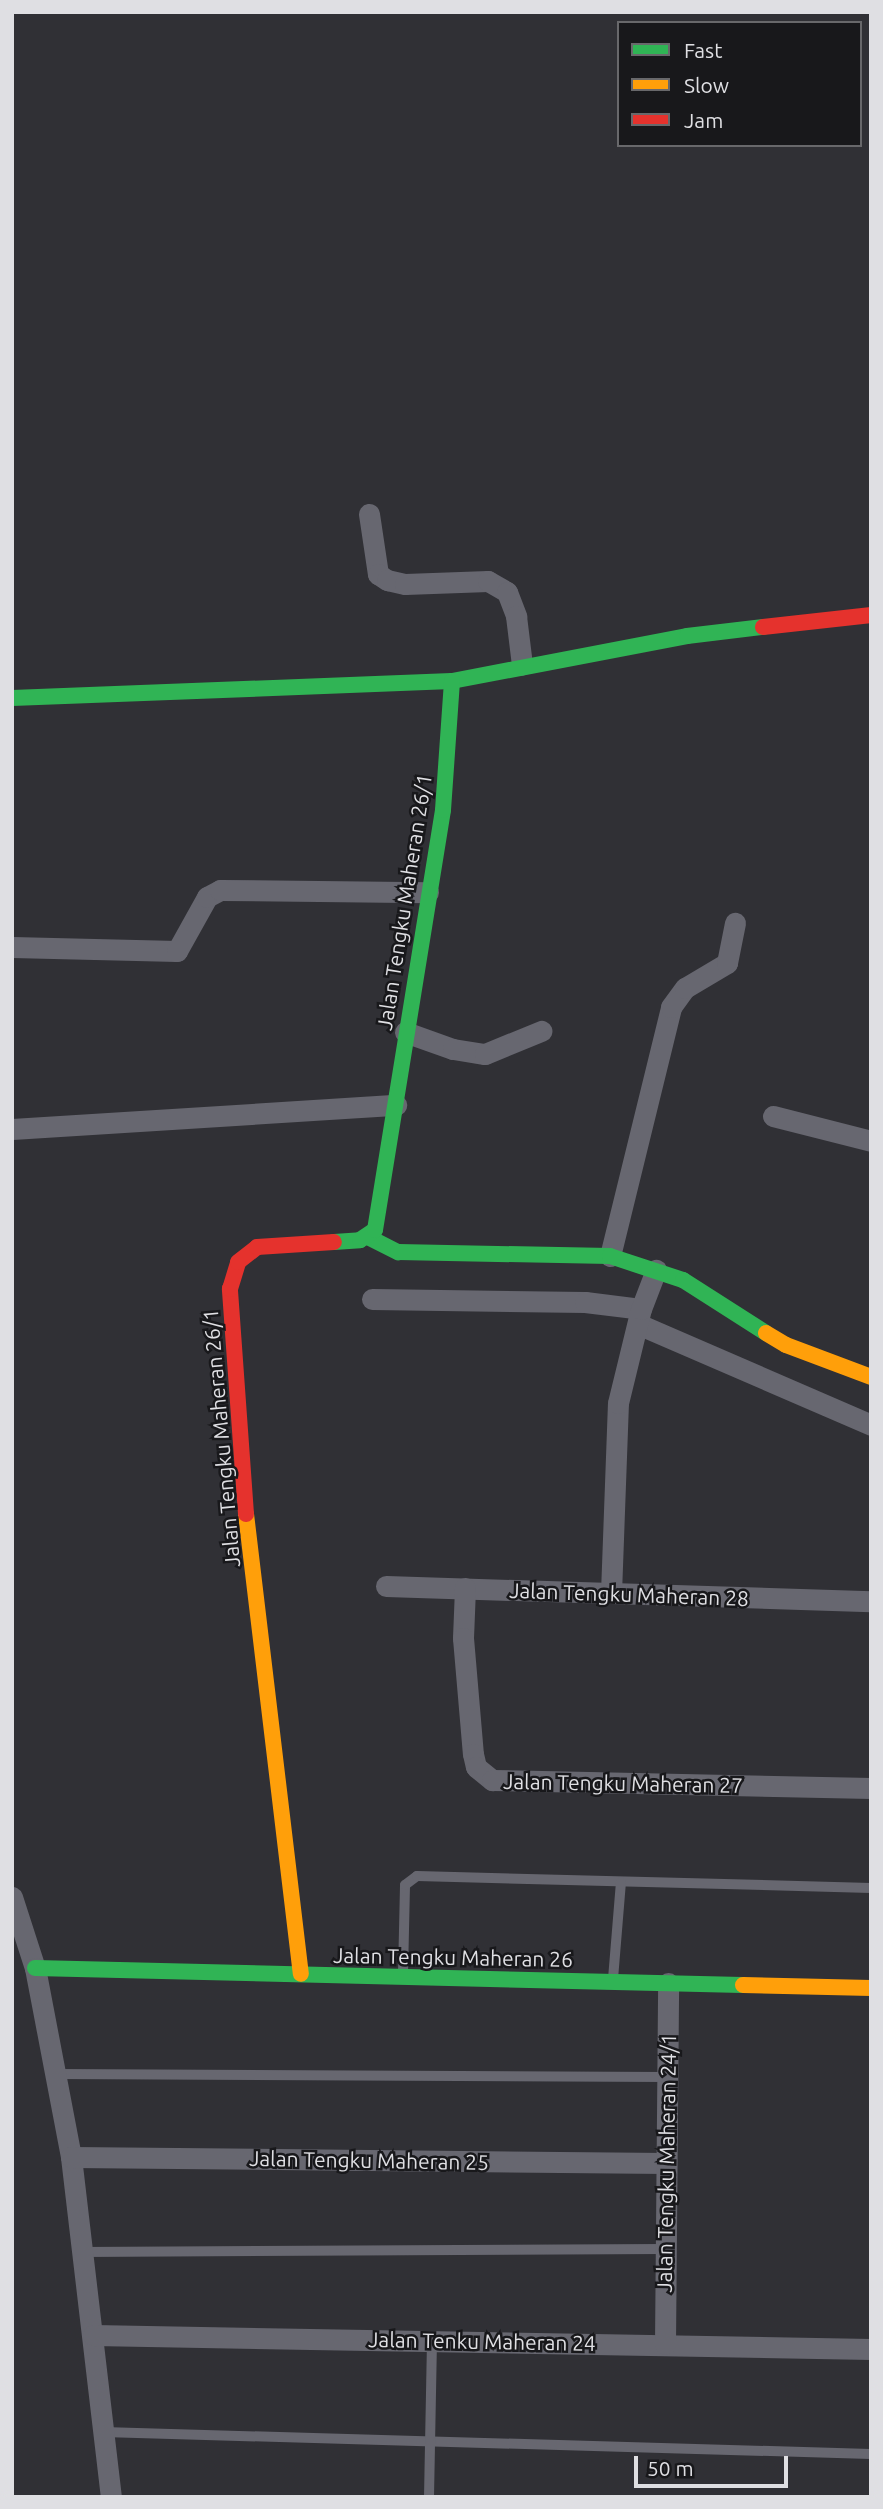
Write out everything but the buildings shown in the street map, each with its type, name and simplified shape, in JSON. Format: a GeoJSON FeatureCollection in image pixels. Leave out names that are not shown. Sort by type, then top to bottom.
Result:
{"type":"FeatureCollection","features":[{"type":"Feature","properties":{"kind":"street"},"geometry":{"type":"LineString","coordinates":[[369,514],[378,574],[387,580],[405,584],[488,581],[508,592],[516,616],[522,665]]}},
{"type":"Feature","properties":{"kind":"street"},"geometry":{"type":"LineString","coordinates":[[12,698],[452,681],[522,665],[687,636],[871,615]]}},
{"type":"Feature","properties":{"kind":"street","name":"Jalan Tengku Maheran 26/1"},"geometry":{"type":"LineString","coordinates":[[301,1974],[244,1494],[230,1289],[238,1262],[257,1247],[368,1237],[379,1218],[405,1032],[443,810],[452,681]]}},
{"type":"Feature","properties":{"kind":"street"},"geometry":{"type":"LineString","coordinates":[[12,947],[177,951],[207,897],[220,890],[428,892]]}},
{"type":"Feature","properties":{"kind":"street"},"geometry":{"type":"LineString","coordinates":[[610,1256],[671,1007],[685,988],[727,963],[735,923]]}},
{"type":"Feature","properties":{"kind":"street"},"geometry":{"type":"LineString","coordinates":[[405,1032],[453,1049],[485,1054],[541,1031]]}},
{"type":"Feature","properties":{"kind":"street"},"geometry":{"type":"LineString","coordinates":[[12,1129],[396,1105]]}},
{"type":"Feature","properties":{"kind":"street"},"geometry":{"type":"LineString","coordinates":[[773,1116],[871,1141]]}},
{"type":"Feature","properties":{"kind":"street"},"geometry":{"type":"LineString","coordinates":[[368,1237],[389,1249],[410,1252],[610,1256],[656,1270],[715,1297],[786,1345],[871,1377]]}},
{"type":"Feature","properties":{"kind":"street"},"geometry":{"type":"LineString","coordinates":[[611,1593],[618,1403],[639,1317],[656,1270]]}},
{"type":"Feature","properties":{"kind":"street"},"geometry":{"type":"LineString","coordinates":[[372,1299],[585,1302],[639,1317],[871,1425]]}},
{"type":"Feature","properties":{"kind":"street","name":"Jalan Tengku Maheran 28"},"geometry":{"type":"LineString","coordinates":[[386,1586],[871,1601]]}},
{"type":"Feature","properties":{"kind":"street","name":"Jalan Tengku Maheran 27"},"geometry":{"type":"LineString","coordinates":[[466,1588],[463,1638],[473,1754],[476,1766],[492,1780],[871,1788]]}},
{"type":"Feature","properties":{"kind":"street"},"geometry":{"type":"LineString","coordinates":[[12,1897],[35,1968],[71,2157],[111,2497]]}},
{"type":"Feature","properties":{"kind":"street","name":"Jalan Tengku Maheran 26"},"geometry":{"type":"LineString","coordinates":[[35,1968],[871,1988]]}},
{"type":"Feature","properties":{"kind":"street","name":"Jalan Tengku Maheran 24/1"},"geometry":{"type":"LineString","coordinates":[[665,2344],[663,2249],[668,1983]]}},
{"type":"Feature","properties":{"kind":"street","name":"Jalan Tengku Maheran 25"},"geometry":{"type":"LineString","coordinates":[[71,2157],[666,2163]]}},
{"type":"Feature","properties":{"kind":"street","name":"Jalan Tenku Maheran 24"},"geometry":{"type":"LineString","coordinates":[[93,2335],[871,2349]]}},
{"type":"Feature","properties":{"kind":"lane"},"geometry":{"type":"LineString","coordinates":[[402,1977],[405,1885],[410,1878],[871,1888]]}},
{"type":"Feature","properties":{"kind":"lane"},"geometry":{"type":"LineString","coordinates":[[612,1982],[621,1882]]}},
{"type":"Feature","properties":{"kind":"lane"},"geometry":{"type":"LineString","coordinates":[[54,2074],[667,2077]]}},
{"type":"Feature","properties":{"kind":"lane"},"geometry":{"type":"LineString","coordinates":[[81,2252],[663,2249]]}},
{"type":"Feature","properties":{"kind":"lane"},"geometry":{"type":"LineString","coordinates":[[429,2497],[432,2340]]}},
{"type":"Feature","properties":{"kind":"lane"},"geometry":{"type":"LineString","coordinates":[[103,2432],[871,2454]]}},
{"type":"Feature","properties":{"kind":"traffic: fast"},"geometry":{"type":"LineString","coordinates":[[12,698],[452,681],[687,636],[763,627]]}},
{"type":"Feature","properties":{"kind":"traffic: fast"},"geometry":{"type":"LineString","coordinates":[[334,1242],[360,1240],[375,1230],[443,810],[452,681]]}},
{"type":"Feature","properties":{"kind":"traffic: fast"},"geometry":{"type":"LineString","coordinates":[[368,1237],[398,1252],[610,1256],[683,1280],[766,1333]]}},
{"type":"Feature","properties":{"kind":"traffic: fast"},"geometry":{"type":"LineString","coordinates":[[35,1968],[743,1985]]}},
{"type":"Feature","properties":{"kind":"traffic: slow"},"geometry":{"type":"LineString","coordinates":[[766,1333],[786,1345],[871,1377]]}},
{"type":"Feature","properties":{"kind":"traffic: slow"},"geometry":{"type":"LineString","coordinates":[[246,1514],[301,1974]]}},
{"type":"Feature","properties":{"kind":"traffic: slow"},"geometry":{"type":"LineString","coordinates":[[743,1985],[871,1988]]}},
{"type":"Feature","properties":{"kind":"traffic: jam"},"geometry":{"type":"LineString","coordinates":[[763,627],[871,615]]}},
{"type":"Feature","properties":{"kind":"traffic: jam"},"geometry":{"type":"LineString","coordinates":[[246,1514],[230,1289],[238,1262],[257,1247],[334,1242]]}}]}
